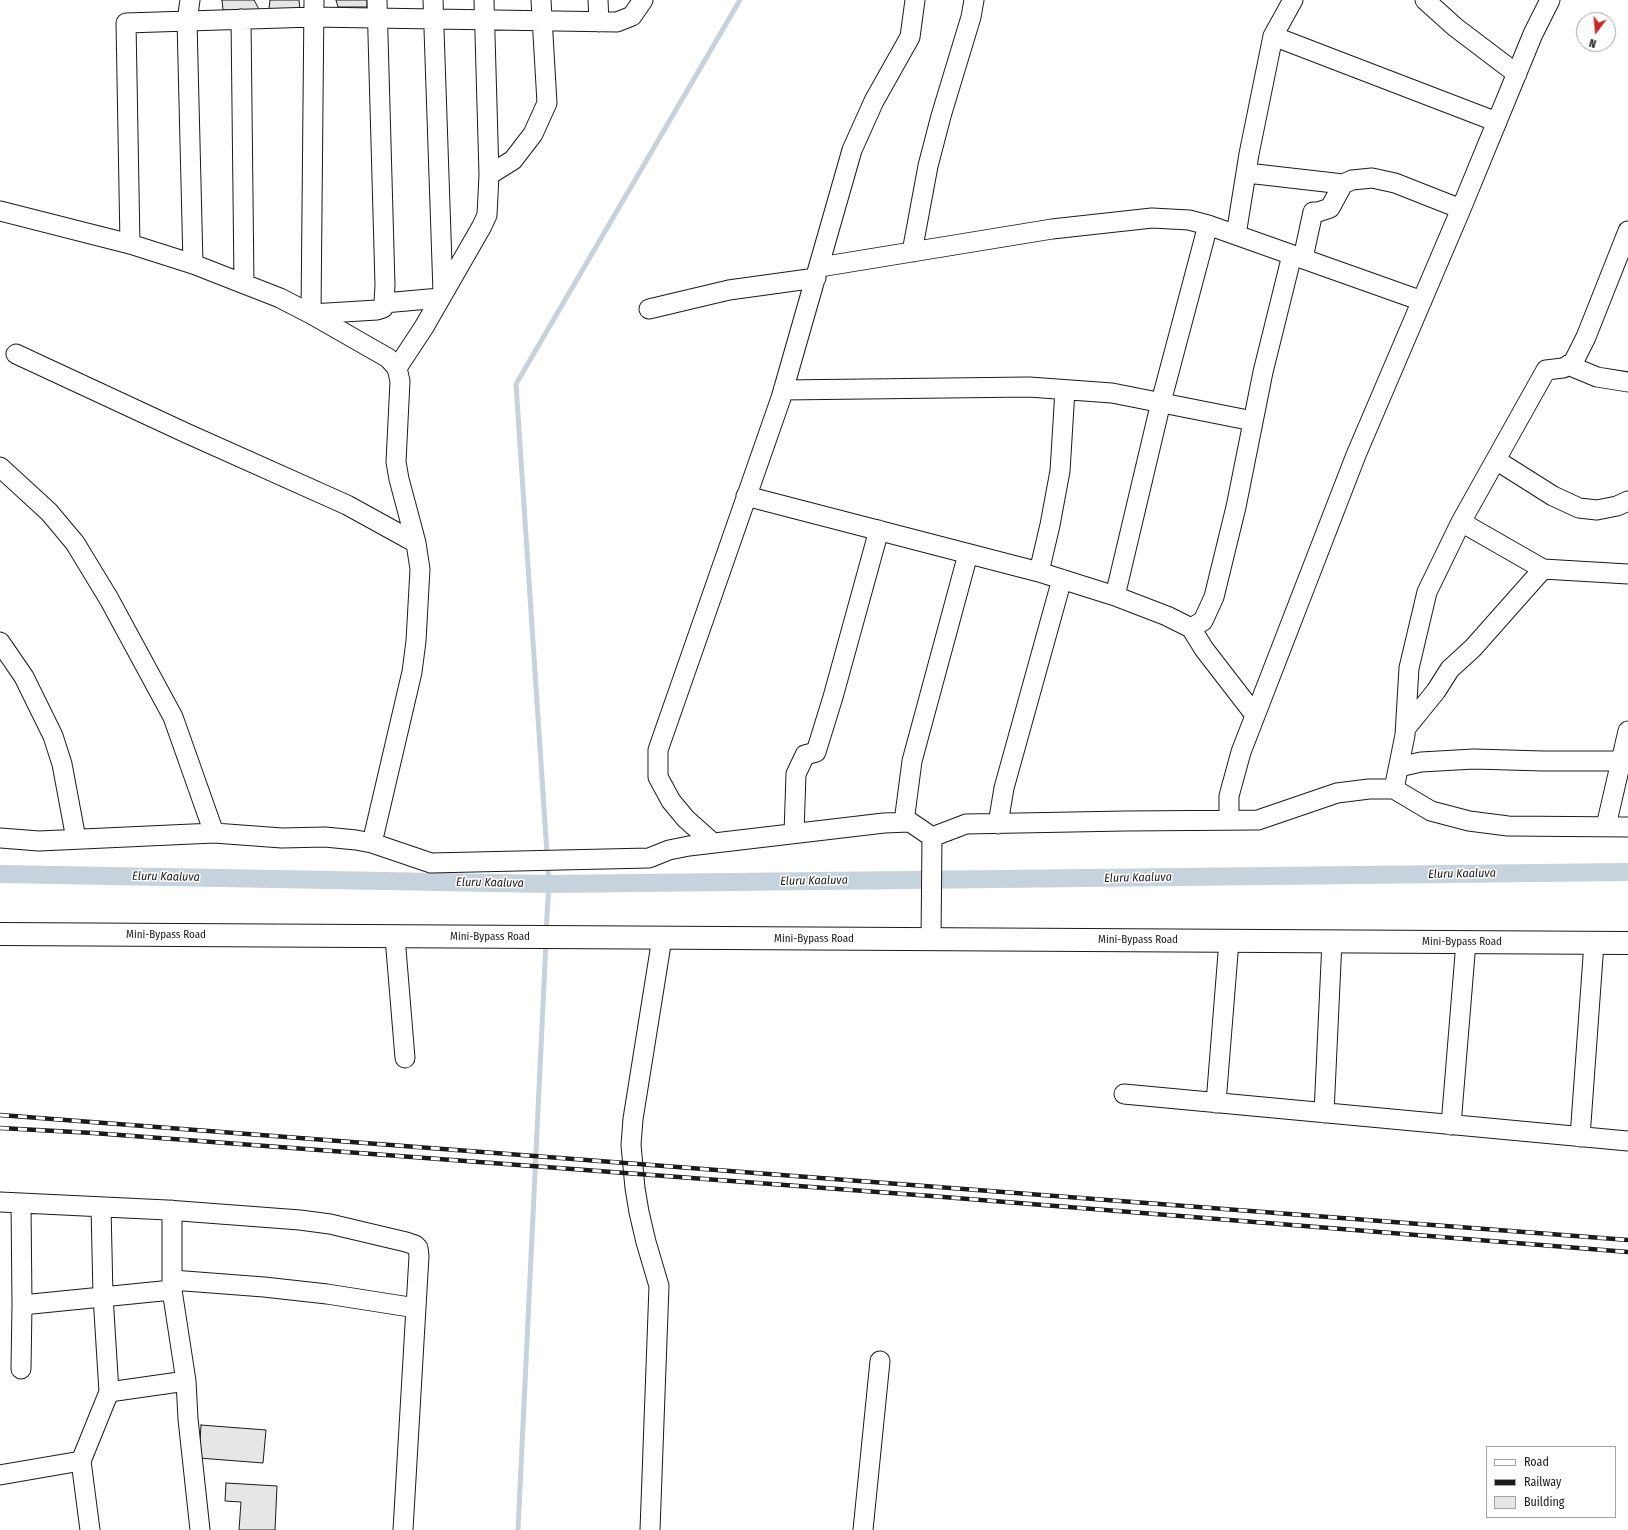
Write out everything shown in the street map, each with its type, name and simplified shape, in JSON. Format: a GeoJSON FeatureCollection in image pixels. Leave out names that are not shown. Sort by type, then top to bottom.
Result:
{"type":"FeatureCollection","features":[{"type":"Feature","properties":{"kind":"main road","name":"Mini-Bypass Road"},"geometry":{"type":"LineString","coordinates":[[0,934],[1628,943]]}},
{"type":"Feature","properties":{"kind":"street"},"geometry":{"type":"LineString","coordinates":[[190,0],[187,21],[193,264]]}},
{"type":"Feature","properties":{"kind":"street"},"geometry":{"type":"LineString","coordinates":[[433,0],[442,296]]}},
{"type":"Feature","properties":{"kind":"street"},"geometry":{"type":"LineString","coordinates":[[397,368],[424,327],[487,215],[489,175],[484,0]]}},
{"type":"Feature","properties":{"kind":"street"},"geometry":{"type":"LineString","coordinates":[[489,175],[513,160],[534,134],[547,103],[541,0]]}},
{"type":"Feature","properties":{"kind":"street"},"geometry":{"type":"LineString","coordinates":[[598,0],[599,22]]}},
{"type":"Feature","properties":{"kind":"street"},"geometry":{"type":"LineString","coordinates":[[130,244],[126,23],[241,19],[314,9],[377,9],[433,19],[617,22],[632,16],[643,0]]}},
{"type":"Feature","properties":{"kind":"street"},"geometry":{"type":"LineString","coordinates":[[713,843],[686,820],[671,801],[658,776],[658,750],[783,390],[852,150],[874,101],[910,37],[915,0]]}},
{"type":"Feature","properties":{"kind":"street"},"geometry":{"type":"LineString","coordinates":[[912,252],[928,166],[941,116],[971,17],[974,0]]}},
{"type":"Feature","properties":{"kind":"street"},"geometry":{"type":"LineString","coordinates":[[1236,235],[1249,154],[1273,36],[1293,0]]}},
{"type":"Feature","properties":{"kind":"street"},"geometry":{"type":"LineString","coordinates":[[1425,0],[1455,27],[1516,74]]}},
{"type":"Feature","properties":{"kind":"street"},"geometry":{"type":"LineString","coordinates":[[1229,820],[1229,796],[1241,752],[1356,455],[1461,209],[1533,34],[1550,0]]}},
{"type":"Feature","properties":{"kind":"street"},"geometry":{"type":"LineString","coordinates":[[311,314],[314,9]]}},
{"type":"Feature","properties":{"kind":"street"},"geometry":{"type":"LineString","coordinates":[[311,314],[377,310],[382,308],[384,303],[385,277],[377,9]]}},
{"type":"Feature","properties":{"kind":"street"},"geometry":{"type":"LineString","coordinates":[[241,19],[244,284]]}},
{"type":"Feature","properties":{"kind":"street"},"geometry":{"type":"LineString","coordinates":[[1273,36],[1497,122]]}},
{"type":"Feature","properties":{"kind":"street"},"geometry":{"type":"LineString","coordinates":[[1247,173],[1342,184],[1352,180],[1372,178],[1395,183],[1461,209]]}},
{"type":"Feature","properties":{"kind":"street"},"geometry":{"type":"LineString","coordinates":[[1191,628],[1203,621],[1214,597],[1236,506],[1263,372],[1298,256],[1313,212],[1330,208],[1342,184]]}},
{"type":"Feature","properties":{"kind":"street"},"geometry":{"type":"LineString","coordinates":[[0,211],[130,244],[193,264],[280,298],[388,358],[397,368],[400,381],[396,462],[416,543],[420,569],[416,641],[412,672],[372,843]]}},
{"type":"Feature","properties":{"kind":"street"},"geometry":{"type":"LineString","coordinates":[[649,309],[729,290],[912,252],[1052,229],[1152,218],[1189,220],[1208,225],[1422,301]]}},
{"type":"Feature","properties":{"kind":"street"},"geometry":{"type":"LineString","coordinates":[[1115,596],[1161,402],[1208,225]]}},
{"type":"Feature","properties":{"kind":"street"},"geometry":{"type":"LineString","coordinates":[[1394,789],[1406,728],[1409,668],[1427,592],[1461,522],[1546,370],[1573,363],[1586,337],[1628,231]]}},
{"type":"Feature","properties":{"kind":"street"},"geometry":{"type":"LineString","coordinates":[[384,303],[442,296]]}},
{"type":"Feature","properties":{"kind":"street"},"geometry":{"type":"LineString","coordinates":[[16,354],[186,433],[347,505],[416,543]]}},
{"type":"Feature","properties":{"kind":"street"},"geometry":{"type":"LineString","coordinates":[[1568,365],[1597,377],[1628,382]]}},
{"type":"Feature","properties":{"kind":"street"},"geometry":{"type":"LineString","coordinates":[[783,390],[1029,387],[1112,393],[1253,421]]}},
{"type":"Feature","properties":{"kind":"street"},"geometry":{"type":"LineString","coordinates":[[1038,572],[1050,526],[1060,471],[1065,390]]}},
{"type":"Feature","properties":{"kind":"street"},"geometry":{"type":"LineString","coordinates":[[1496,460],[1553,496],[1579,508],[1597,510],[1617,506],[1628,501]]}},
{"type":"Feature","properties":{"kind":"street"},"geometry":{"type":"LineString","coordinates":[[0,467],[49,512],[75,543],[108,599],[173,718],[214,833]]}},
{"type":"Feature","properties":{"kind":"street"},"geometry":{"type":"LineString","coordinates":[[746,496],[1038,572],[1115,596],[1167,616],[1191,628],[1204,649],[1255,715]]}},
{"type":"Feature","properties":{"kind":"street"},"geometry":{"type":"LineString","coordinates":[[1461,522],[1543,569],[1628,574]]}},
{"type":"Feature","properties":{"kind":"street"},"geometry":{"type":"LineString","coordinates":[[794,833],[796,774],[806,755],[816,752],[833,697],[879,530]]}},
{"type":"Feature","properties":{"kind":"street"},"geometry":{"type":"LineString","coordinates":[[904,822],[912,761],[968,554]]}},
{"type":"Feature","properties":{"kind":"street"},"geometry":{"type":"LineString","coordinates":[[1406,728],[1436,690],[1450,669],[1473,648],[1543,569]]}},
{"type":"Feature","properties":{"kind":"street"},"geometry":{"type":"LineString","coordinates":[[998,824],[1004,788],[1062,579]]}},
{"type":"Feature","properties":{"kind":"street"},"geometry":{"type":"LineString","coordinates":[[0,642],[24,677],[54,736],[62,764],[76,839]]}},
{"type":"Feature","properties":{"kind":"street"},"geometry":{"type":"LineString","coordinates":[[1606,826],[1625,761],[1628,731]]}},
{"type":"Feature","properties":{"kind":"street"},"geometry":{"type":"LineString","coordinates":[[1399,767],[1421,762],[1474,759],[1625,761]]}},
{"type":"Feature","properties":{"kind":"street"},"geometry":{"type":"LineString","coordinates":[[932,837],[966,824],[1258,820],[1338,793],[1369,789],[1394,789],[1431,811],[1469,821],[1508,826],[1628,827]]}},
{"type":"Feature","properties":{"kind":"street"},"geometry":{"type":"LineString","coordinates":[[0,838],[39,841],[214,833],[282,838],[325,837],[372,843],[431,863],[649,858],[669,850],[713,843],[904,822],[910,822],[932,837]]}},
{"type":"Feature","properties":{"kind":"street"},"geometry":{"type":"LineString","coordinates":[[931,939],[932,837]]}},
{"type":"Feature","properties":{"kind":"street"},"geometry":{"type":"LineString","coordinates":[[395,936],[405,1058]]}},
{"type":"Feature","properties":{"kind":"street"},"geometry":{"type":"LineString","coordinates":[[650,1530],[659,1286],[639,1212],[631,1145],[633,1119],[658,938]]}},
{"type":"Feature","properties":{"kind":"street"},"geometry":{"type":"LineString","coordinates":[[1216,1103],[1229,941]]}},
{"type":"Feature","properties":{"kind":"street"},"geometry":{"type":"LineString","coordinates":[[1324,1113],[1332,941]]}},
{"type":"Feature","properties":{"kind":"street"},"geometry":{"type":"LineString","coordinates":[[1452,1125],[1466,942]]}},
{"type":"Feature","properties":{"kind":"street"},"geometry":{"type":"LineString","coordinates":[[1580,1137],[1594,943]]}},
{"type":"Feature","properties":{"kind":"street"},"geometry":{"type":"LineString","coordinates":[[1124,1094],[1628,1142]]}},
{"type":"Feature","properties":{"kind":"street"},"geometry":{"type":"LineString","coordinates":[[0,1202],[172,1210],[300,1220],[330,1224],[415,1245],[418,1248],[419,1256],[403,1530]]}},
{"type":"Feature","properties":{"kind":"street"},"geometry":{"type":"LineString","coordinates":[[21,1203],[21,1369]]}},
{"type":"Feature","properties":{"kind":"street"},"geometry":{"type":"LineString","coordinates":[[90,1530],[81,1461],[109,1392],[103,1296],[100,1207]]}},
{"type":"Feature","properties":{"kind":"street"},"geometry":{"type":"LineString","coordinates":[[172,1210],[172,1285],[186,1381],[188,1419],[200,1530]]}},
{"type":"Feature","properties":{"kind":"street"},"geometry":{"type":"LineString","coordinates":[[22,1305],[103,1296],[172,1285],[264,1287],[327,1294],[416,1308]]}},
{"type":"Feature","properties":{"kind":"street"},"geometry":{"type":"LineString","coordinates":[[863,1530],[880,1361]]}},
{"type":"Feature","properties":{"kind":"street"},"geometry":{"type":"LineString","coordinates":[[109,1392],[186,1381]]}},
{"type":"Feature","properties":{"kind":"street"},"geometry":{"type":"LineString","coordinates":[[0,1475],[81,1461]]}},
{"type":"Feature","properties":{"kind":"building"},"geometry":{"type":"Polygon","coordinates":[[[222,0],[254,0],[260,11],[223,10],[222,0]]]}},
{"type":"Feature","properties":{"kind":"building"},"geometry":{"type":"Polygon","coordinates":[[[270,0],[299,0],[300,10],[269,9],[270,0]]]}},
{"type":"Feature","properties":{"kind":"building"},"geometry":{"type":"Polygon","coordinates":[[[336,0],[367,0],[367,7],[338,7],[336,0]]]}},
{"type":"Feature","properties":{"kind":"building"},"geometry":{"type":"Polygon","coordinates":[[[201,1425],[266,1430],[263,1463],[199,1458],[201,1425]]]}},
{"type":"Feature","properties":{"kind":"building"},"geometry":{"type":"Polygon","coordinates":[[[226,1483],[277,1486],[275,1530],[239,1530],[241,1502],[225,1501],[226,1483]]]}},
{"type":"Feature","properties":{"kind":"waterway"},"geometry":{"type":"LineString","coordinates":[[546,932],[549,884],[516,384],[740,0]]}},
{"type":"Feature","properties":{"kind":"waterway","name":"Eluru Kaaluva"},"geometry":{"type":"LineString","coordinates":[[0,874],[549,884],[1628,872]]}},
{"type":"Feature","properties":{"kind":"waterway"},"geometry":{"type":"LineString","coordinates":[[518,1530],[546,942]]}},
{"type":"Feature","properties":{"kind":"railway"},"geometry":{"type":"LineString","coordinates":[[0,1115],[1628,1240]]}},
{"type":"Feature","properties":{"kind":"railway"},"geometry":{"type":"LineString","coordinates":[[0,1128],[93,1133],[931,1196],[1628,1252]]}}]}
